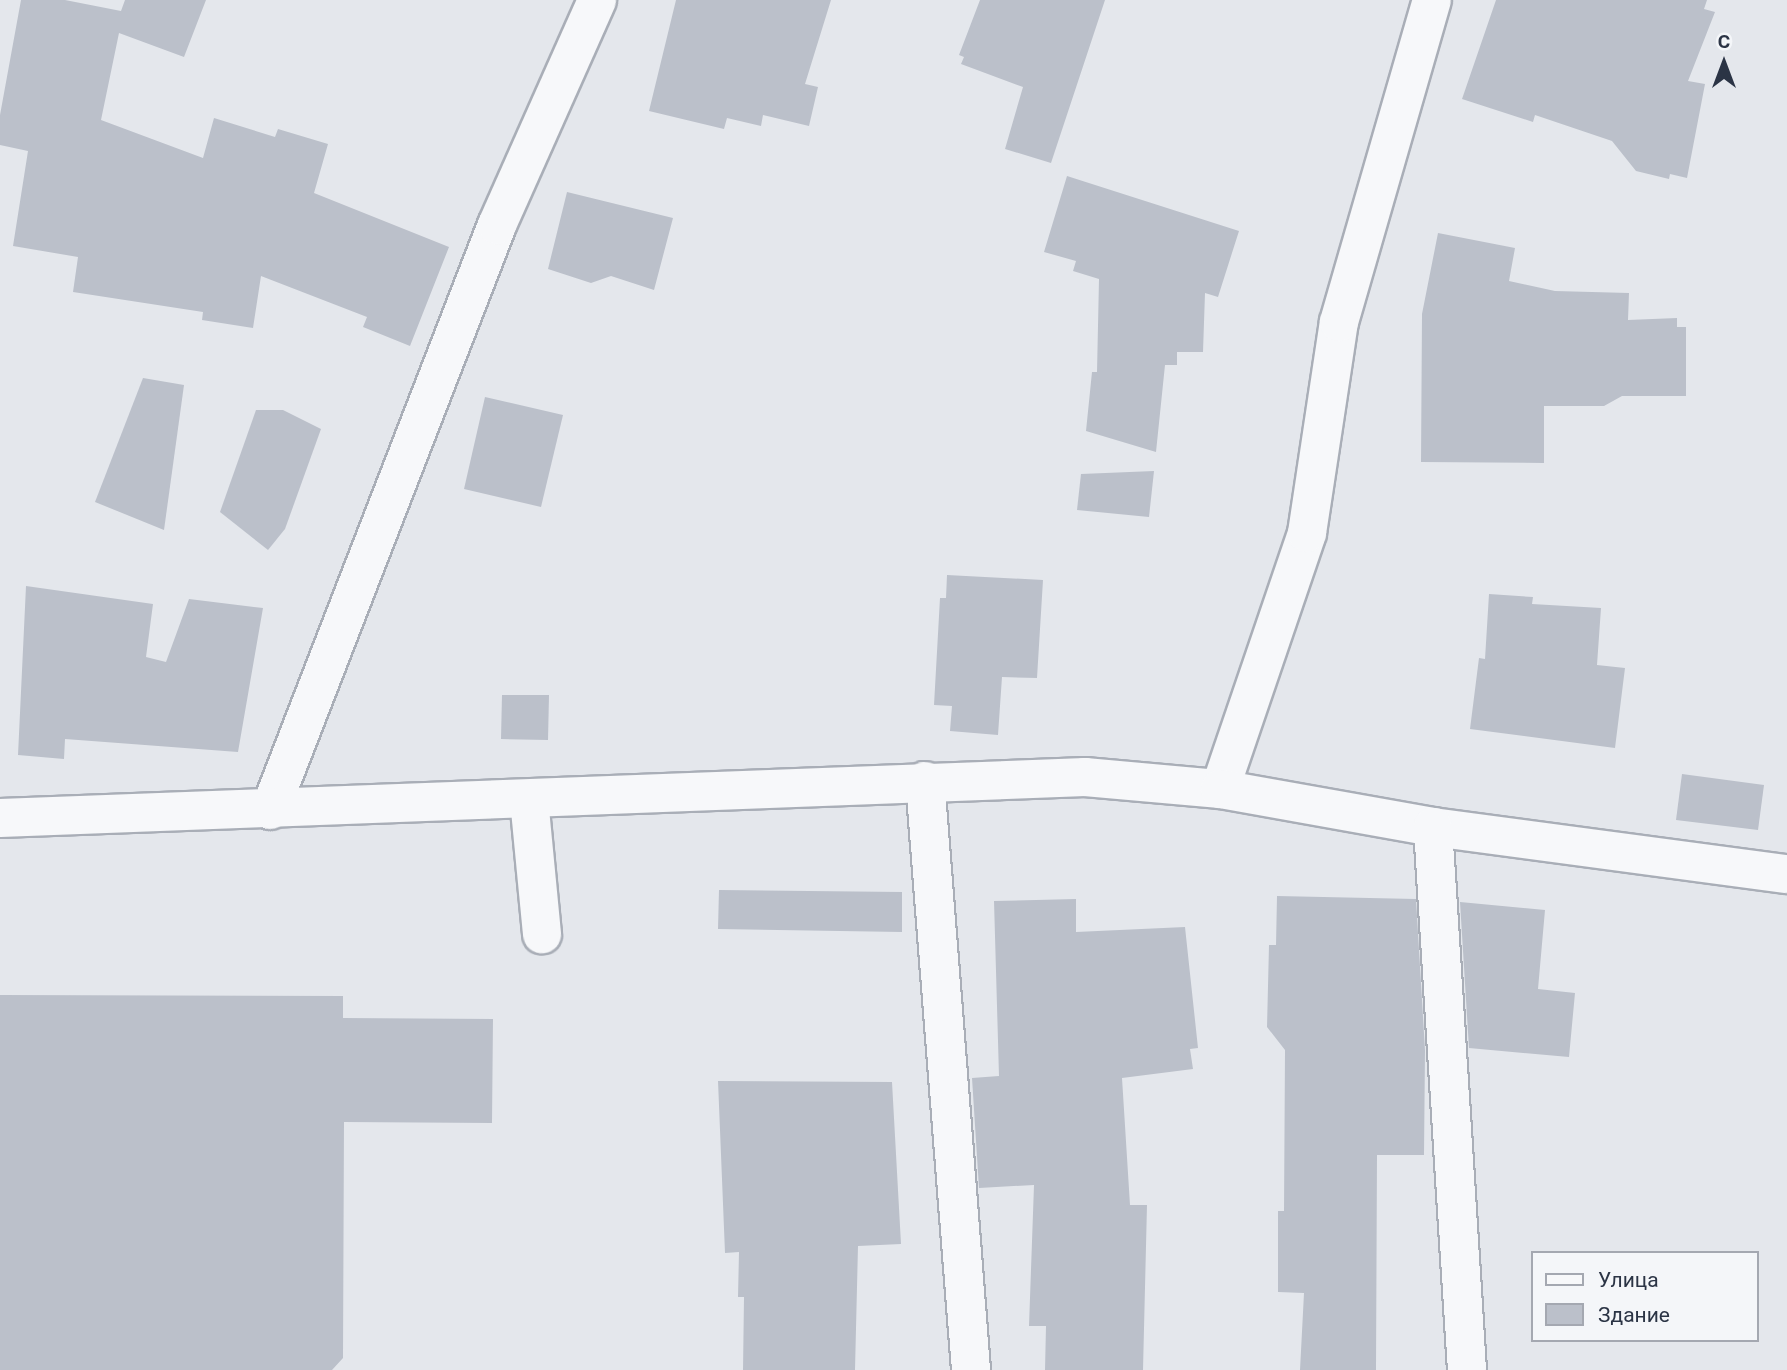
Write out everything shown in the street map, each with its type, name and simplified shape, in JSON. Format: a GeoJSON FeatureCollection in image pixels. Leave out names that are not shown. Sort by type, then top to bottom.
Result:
{"type":"FeatureCollection","features":[{"type":"Feature","properties":{"kind":"street"},"geometry":{"type":"LineString","coordinates":[[270,810],[497,225],[597,0]]}},
{"type":"Feature","properties":{"kind":"street"},"geometry":{"type":"LineString","coordinates":[[1220,789],[1307,533],[1339,322],[1432,0]]}},
{"type":"Feature","properties":{"kind":"street"},"geometry":{"type":"LineString","coordinates":[[0,818],[270,810],[925,781],[1085,777],[1220,789],[1433,827],[1787,874]]}},
{"type":"Feature","properties":{"kind":"street"},"geometry":{"type":"LineString","coordinates":[[925,781],[971,1370]]}},
{"type":"Feature","properties":{"kind":"street"},"geometry":{"type":"LineString","coordinates":[[529,799],[542,934]]}},
{"type":"Feature","properties":{"kind":"street"},"geometry":{"type":"LineString","coordinates":[[1433,827],[1467,1370]]}},
{"type":"Feature","properties":{"kind":"building"},"geometry":{"type":"Polygon","coordinates":[[[21,0],[65,0],[121,11],[125,0],[206,0],[184,57],[119,33],[101,120],[203,158],[214,118],[275,137],[278,129],[328,144],[314,193],[449,247],[410,346],[363,327],[367,317],[261,276],[253,328],[202,320],[203,312],[73,292],[78,257],[13,246],[28,151],[0,145],[0,115],[21,0]]]}},
{"type":"Feature","properties":{"kind":"building"},"geometry":{"type":"Polygon","coordinates":[[[676,0],[831,0],[805,84],[818,87],[809,126],[763,115],[761,126],[727,118],[724,129],[649,111],[676,0]]]}},
{"type":"Feature","properties":{"kind":"building"},"geometry":{"type":"Polygon","coordinates":[[[980,0],[1105,0],[1051,163],[1005,149],[1023,87],[961,64],[964,57],[959,55],[980,0]]]}},
{"type":"Feature","properties":{"kind":"building"},"geometry":{"type":"Polygon","coordinates":[[[1496,0],[1707,0],[1704,9],[1715,12],[1688,81],[1705,84],[1687,178],[1670,174],[1669,179],[1636,171],[1612,141],[1535,115],[1533,122],[1462,99],[1496,0]]]}},
{"type":"Feature","properties":{"kind":"building"},"geometry":{"type":"Polygon","coordinates":[[[1067,176],[1239,231],[1218,297],[1205,293],[1203,352],[1177,352],[1177,365],[1165,365],[1156,452],[1086,431],[1092,372],[1097,372],[1099,279],[1073,271],[1076,261],[1044,252],[1067,176]]]}},
{"type":"Feature","properties":{"kind":"building"},"geometry":{"type":"Polygon","coordinates":[[[567,192],[673,218],[654,290],[611,276],[591,283],[548,269],[567,192]]]}},
{"type":"Feature","properties":{"kind":"building"},"geometry":{"type":"Polygon","coordinates":[[[1438,233],[1515,248],[1509,281],[1555,291],[1629,293],[1628,320],[1677,318],[1677,327],[1686,327],[1686,396],[1622,396],[1604,406],[1544,406],[1544,463],[1421,462],[1422,314],[1438,233]]]}},
{"type":"Feature","properties":{"kind":"building"},"geometry":{"type":"Polygon","coordinates":[[[143,378],[184,385],[164,530],[95,502],[143,378]]]}},
{"type":"Feature","properties":{"kind":"building"},"geometry":{"type":"Polygon","coordinates":[[[485,397],[563,415],[541,507],[464,489],[485,397]]]}},
{"type":"Feature","properties":{"kind":"building"},"geometry":{"type":"Polygon","coordinates":[[[256,410],[283,410],[321,429],[285,529],[268,550],[220,512],[256,410]]]}},
{"type":"Feature","properties":{"kind":"building"},"geometry":{"type":"Polygon","coordinates":[[[1154,471],[1149,517],[1077,510],[1081,474],[1154,471]]]}},
{"type":"Feature","properties":{"kind":"building"},"geometry":{"type":"Polygon","coordinates":[[[947,575],[1043,580],[1037,678],[1002,677],[998,735],[950,731],[952,706],[934,705],[940,598],[946,598],[947,575]]]}},
{"type":"Feature","properties":{"kind":"building"},"geometry":{"type":"Polygon","coordinates":[[[26,586],[153,604],[146,657],[166,662],[189,599],[263,608],[238,752],[65,739],[64,759],[18,755],[26,586]]]}},
{"type":"Feature","properties":{"kind":"building"},"geometry":{"type":"Polygon","coordinates":[[[1489,594],[1533,597],[1532,604],[1601,608],[1597,665],[1625,668],[1615,748],[1470,729],[1479,658],[1485,659],[1489,594]]]}},
{"type":"Feature","properties":{"kind":"building"},"geometry":{"type":"Polygon","coordinates":[[[502,695],[549,695],[548,740],[501,739],[502,695]]]}},
{"type":"Feature","properties":{"kind":"building"},"geometry":{"type":"Polygon","coordinates":[[[1682,774],[1764,785],[1758,830],[1676,820],[1682,774]]]}},
{"type":"Feature","properties":{"kind":"building"},"geometry":{"type":"Polygon","coordinates":[[[719,890],[902,892],[902,932],[718,929],[719,890]]]}},
{"type":"Feature","properties":{"kind":"building"},"geometry":{"type":"Polygon","coordinates":[[[1277,896],[1416,899],[1425,1050],[1424,1155],[1377,1155],[1376,1370],[1300,1370],[1304,1293],[1278,1292],[1278,1211],[1284,1211],[1285,1050],[1267,1027],[1269,945],[1276,945],[1277,896]]]}},
{"type":"Feature","properties":{"kind":"building"},"geometry":{"type":"Polygon","coordinates":[[[1076,899],[1076,932],[1185,927],[1198,1048],[1190,1049],[1193,1069],[1122,1078],[1130,1205],[1147,1205],[1143,1370],[1045,1370],[1046,1326],[1029,1326],[1034,1185],[979,1188],[972,1078],[999,1076],[994,901],[1076,899]]]}},
{"type":"Feature","properties":{"kind":"building"},"geometry":{"type":"Polygon","coordinates":[[[1460,902],[1545,910],[1538,989],[1575,993],[1569,1057],[1469,1048],[1460,902]]]}},
{"type":"Feature","properties":{"kind":"building"},"geometry":{"type":"Polygon","coordinates":[[[0,995],[343,996],[343,1018],[493,1019],[492,1123],[344,1122],[343,1358],[332,1370],[0,1370],[0,995]]]}},
{"type":"Feature","properties":{"kind":"building"},"geometry":{"type":"Polygon","coordinates":[[[718,1081],[892,1082],[901,1244],[858,1246],[855,1370],[743,1370],[744,1297],[738,1297],[739,1252],[725,1253],[718,1081]]]}}]}
